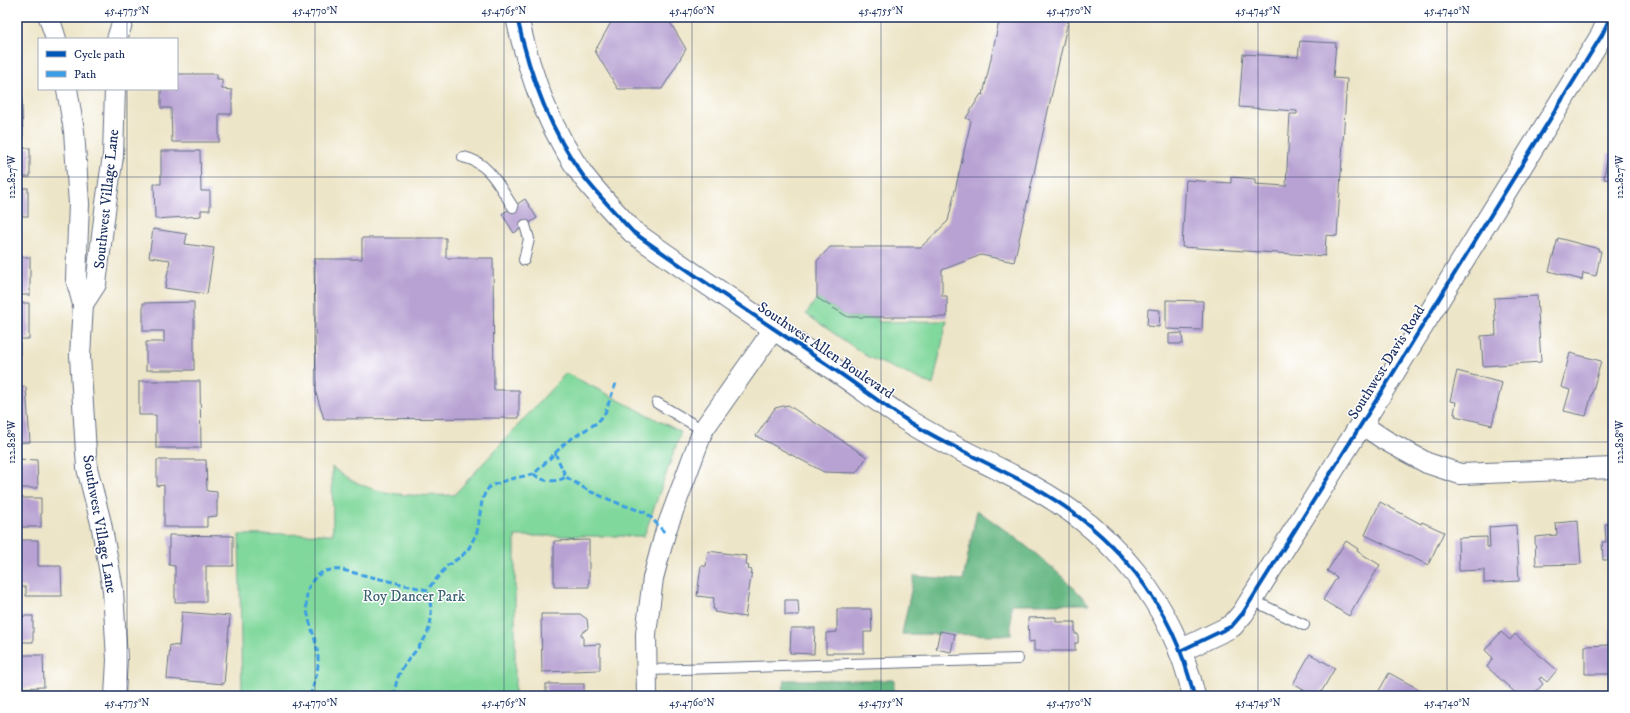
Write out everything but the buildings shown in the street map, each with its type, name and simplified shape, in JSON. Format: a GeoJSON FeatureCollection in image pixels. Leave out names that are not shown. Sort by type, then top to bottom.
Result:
{"type":"FeatureCollection","features":[{"type":"Feature","properties":{"kind":"street"},"geometry":{"type":"LineString","coordinates":[[49,17],[56,38]]}},
{"type":"Feature","properties":{"kind":"street"},"geometry":{"type":"LineString","coordinates":[[117,38],[124,17]]}},
{"type":"Feature","properties":{"kind":"street","name":"Southwest Allen Boulevard"},"geometry":{"type":"LineString","coordinates":[[517,17],[523,45],[533,76],[565,147],[576,165],[608,206],[633,232],[906,420],[967,454],[1031,485],[1060,502],[1096,529],[1126,561],[1145,586],[1169,627],[1180,650]]}},
{"type":"Feature","properties":{"kind":"street","name":"Southwest Davis Road"},"geometry":{"type":"LineString","coordinates":[[1180,650],[1232,626],[1252,600],[1602,35],[1610,17]]}},
{"type":"Feature","properties":{"kind":"street","name":"Southwest Village Lane"},"geometry":{"type":"LineString","coordinates":[[66,90],[74,131],[79,204],[76,278],[82,304],[80,356],[87,468],[101,523],[113,590],[117,660],[115,696]]}},
{"type":"Feature","properties":{"kind":"street","name":"Southwest Village Lane"},"geometry":{"type":"LineString","coordinates":[[82,304],[96,284],[113,156],[115,90]]}},
{"type":"Feature","properties":{"kind":"street"},"geometry":{"type":"LineString","coordinates":[[647,696],[646,634],[653,578],[665,533],[703,430],[774,329]]}},
{"type":"Feature","properties":{"kind":"street"},"geometry":{"type":"LineString","coordinates":[[1361,424],[1385,440],[1427,463],[1460,474],[1613,468]]}},
{"type":"Feature","properties":{"kind":"street"},"geometry":{"type":"LineString","coordinates":[[1180,650],[1194,696]]}},
{"type":"Feature","properties":{"kind":"lane"},"geometry":{"type":"LineString","coordinates":[[463,157],[480,163],[489,170],[513,207]]}},
{"type":"Feature","properties":{"kind":"lane"},"geometry":{"type":"LineString","coordinates":[[524,260],[529,239],[525,225]]}},
{"type":"Feature","properties":{"kind":"lane"},"geometry":{"type":"LineString","coordinates":[[657,403],[703,430]]}},
{"type":"Feature","properties":{"kind":"lane"},"geometry":{"type":"LineString","coordinates":[[1252,600],[1304,625]]}},
{"type":"Feature","properties":{"kind":"lane"},"geometry":{"type":"LineString","coordinates":[[647,670],[1018,659]]}},
{"type":"Feature","properties":{"kind":"green space"},"geometry":{"type":"Polygon","coordinates":[[[817,298],[848,317],[878,317],[878,322],[947,321],[933,385],[868,357],[806,314],[817,298]]]}},
{"type":"Feature","properties":{"kind":"green space","name":"Roy Dancer Park"},"geometry":{"type":"Polygon","coordinates":[[[566,373],[681,432],[644,536],[515,536],[515,696],[242,696],[239,535],[333,534],[332,467],[361,485],[376,490],[405,495],[454,495],[566,373]]]}},
{"type":"Feature","properties":{"kind":"green space"},"geometry":{"type":"Polygon","coordinates":[[[977,510],[1036,554],[1089,604],[1011,604],[1011,635],[902,634],[914,576],[963,580],[977,510]]]}},
{"type":"Feature","properties":{"kind":"green space"},"geometry":{"type":"Polygon","coordinates":[[[785,680],[894,680],[894,696],[782,696],[785,680]]]}},
{"type":"Feature","properties":{"kind":"marked path"},"geometry":{"type":"LineString","coordinates":[[310,696],[316,677],[318,657],[317,647],[308,617],[306,597],[314,579],[327,571],[342,570],[427,590],[448,565],[462,556],[469,548],[477,532],[482,501],[490,486],[510,479],[534,474],[566,442],[598,422],[605,413],[616,383]]}},
{"type":"Feature","properties":{"kind":"marked path"},"geometry":{"type":"LineString","coordinates":[[555,453],[566,477],[589,491],[647,513],[665,533]]}},
{"type":"Feature","properties":{"kind":"marked path"},"geometry":{"type":"LineString","coordinates":[[534,474],[541,479],[549,481],[566,477]]}},
{"type":"Feature","properties":{"kind":"marked path"},"geometry":{"type":"LineString","coordinates":[[395,696],[397,681],[402,668],[425,638],[430,625],[431,610],[427,590]]}},
{"type":"Feature","properties":{"kind":"cycle path"},"geometry":{"type":"LineString","coordinates":[[517,17],[528,59],[542,101],[561,140],[584,177],[633,232],[905,419],[936,437],[1031,486],[1061,504],[1089,525],[1114,548],[1136,573],[1155,601],[1171,631],[1184,662],[1194,696]]}},
{"type":"Feature","properties":{"kind":"cycle path"},"geometry":{"type":"LineString","coordinates":[[1180,651],[1232,626],[1243,613],[1602,35],[1610,17]]}}]}
